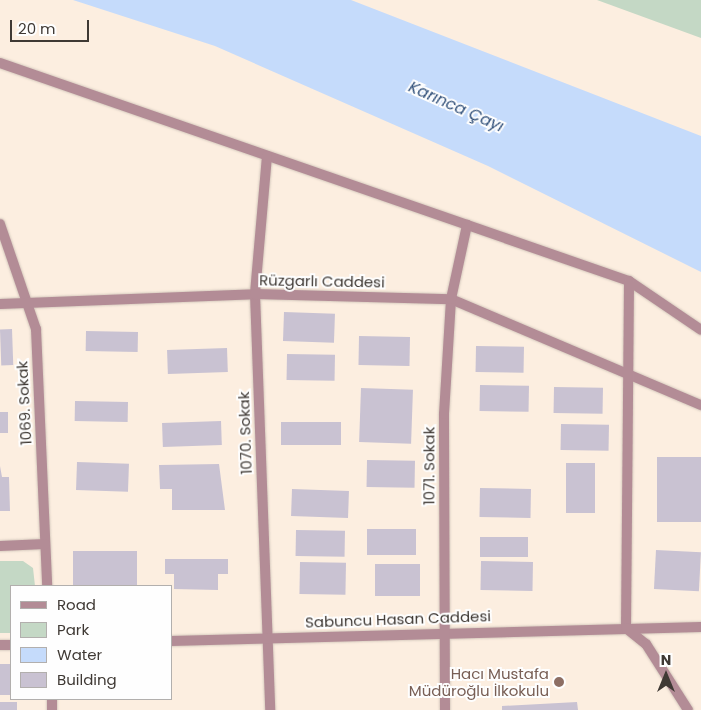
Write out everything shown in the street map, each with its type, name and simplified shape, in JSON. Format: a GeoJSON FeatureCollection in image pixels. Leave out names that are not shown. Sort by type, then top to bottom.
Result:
{"type":"FeatureCollection","features":[{"type":"Feature","properties":{"kind":"street"},"geometry":{"type":"LineString","coordinates":[[0,64],[629,281],[701,330]]}},
{"type":"Feature","properties":{"kind":"street","name":"1070. Sokak"},"geometry":{"type":"LineString","coordinates":[[267,156],[255,294],[270,710]]}},
{"type":"Feature","properties":{"kind":"street","name":"1069. Sokak"},"geometry":{"type":"LineString","coordinates":[[0,224],[24,304],[36,328],[47,585]]}},
{"type":"Feature","properties":{"kind":"street","name":"1071. Sokak"},"geometry":{"type":"LineString","coordinates":[[445,710],[443,633],[444,414],[450,298],[467,225]]}},
{"type":"Feature","properties":{"kind":"street"},"geometry":{"type":"LineString","coordinates":[[629,281],[626,628],[646,644],[688,710]]}},
{"type":"Feature","properties":{"kind":"street","name":"Rüzgarlı Caddesi"},"geometry":{"type":"LineString","coordinates":[[0,304],[255,294],[450,298],[701,405]]}},
{"type":"Feature","properties":{"kind":"street"},"geometry":{"type":"LineString","coordinates":[[0,546],[45,544]]}},
{"type":"Feature","properties":{"kind":"street","name":"Sabuncu Hasan Caddesi"},"geometry":{"type":"LineString","coordinates":[[172,640],[701,627]]}},
{"type":"Feature","properties":{"kind":"green space"},"geometry":{"type":"Polygon","coordinates":[[[597,0],[701,0],[701,38],[597,0]]]}},
{"type":"Feature","properties":{"kind":"green space"},"geometry":{"type":"Polygon","coordinates":[[[0,561],[23,561],[33,568],[35,585],[10,585],[10,633],[0,633],[0,561]]]}},
{"type":"Feature","properties":{"kind":"water","name":"Karınca Çayı"},"geometry":{"type":"Polygon","coordinates":[[[73,0],[351,0],[701,136],[701,272],[488,166],[215,46],[73,0]]]}},
{"type":"Feature","properties":{"kind":"building"},"geometry":{"type":"Polygon","coordinates":[[[284,312],[335,314],[334,343],[283,341],[284,312]]]}},
{"type":"Feature","properties":{"kind":"building"},"geometry":{"type":"Polygon","coordinates":[[[0,329],[12,329],[13,365],[1,365],[0,329]]]}},
{"type":"Feature","properties":{"kind":"building"},"geometry":{"type":"Polygon","coordinates":[[[86,331],[138,332],[138,352],[86,351],[86,331]]]}},
{"type":"Feature","properties":{"kind":"building"},"geometry":{"type":"Polygon","coordinates":[[[359,336],[410,337],[409,366],[358,365],[359,336]]]}},
{"type":"Feature","properties":{"kind":"building"},"geometry":{"type":"Polygon","coordinates":[[[476,346],[524,347],[524,373],[476,372],[476,346]]]}},
{"type":"Feature","properties":{"kind":"building"},"geometry":{"type":"Polygon","coordinates":[[[227,348],[228,372],[168,374],[167,350],[227,348]]]}},
{"type":"Feature","properties":{"kind":"building"},"geometry":{"type":"Polygon","coordinates":[[[287,354],[335,355],[335,381],[287,380],[287,354]]]}},
{"type":"Feature","properties":{"kind":"building"},"geometry":{"type":"Polygon","coordinates":[[[480,385],[529,386],[529,412],[480,411],[480,385]]]}},
{"type":"Feature","properties":{"kind":"building"},"geometry":{"type":"Polygon","coordinates":[[[554,387],[603,388],[603,414],[554,413],[554,387]]]}},
{"type":"Feature","properties":{"kind":"building"},"geometry":{"type":"Polygon","coordinates":[[[361,388],[413,390],[411,444],[359,442],[361,388]]]}},
{"type":"Feature","properties":{"kind":"building"},"geometry":{"type":"Polygon","coordinates":[[[75,401],[128,402],[128,422],[75,421],[75,401]]]}},
{"type":"Feature","properties":{"kind":"building"},"geometry":{"type":"Polygon","coordinates":[[[0,412],[8,412],[8,433],[0,433],[0,412]]]}},
{"type":"Feature","properties":{"kind":"building"},"geometry":{"type":"Polygon","coordinates":[[[221,421],[222,445],[163,447],[162,423],[221,421]]]}},
{"type":"Feature","properties":{"kind":"building"},"geometry":{"type":"Polygon","coordinates":[[[281,422],[341,422],[341,445],[281,445],[281,422]]]}},
{"type":"Feature","properties":{"kind":"building"},"geometry":{"type":"Polygon","coordinates":[[[561,424],[609,425],[609,451],[561,450],[561,424]]]}},
{"type":"Feature","properties":{"kind":"building"},"geometry":{"type":"Polygon","coordinates":[[[657,457],[701,457],[701,522],[657,522],[657,457]]]}},
{"type":"Feature","properties":{"kind":"building"},"geometry":{"type":"Polygon","coordinates":[[[367,460],[415,461],[415,488],[367,487],[367,460]]]}},
{"type":"Feature","properties":{"kind":"building"},"geometry":{"type":"Polygon","coordinates":[[[77,462],[129,464],[128,492],[76,490],[77,462]]]}},
{"type":"Feature","properties":{"kind":"building"},"geometry":{"type":"Polygon","coordinates":[[[566,463],[595,463],[595,513],[566,513],[566,463]]]}},
{"type":"Feature","properties":{"kind":"building"},"geometry":{"type":"Polygon","coordinates":[[[219,464],[225,510],[172,510],[172,489],[160,489],[159,465],[219,464]]]}},
{"type":"Feature","properties":{"kind":"building"},"geometry":{"type":"Polygon","coordinates":[[[0,466],[2,477],[9,477],[10,511],[0,511],[0,466]]]}},
{"type":"Feature","properties":{"kind":"building"},"geometry":{"type":"Polygon","coordinates":[[[480,488],[531,489],[530,518],[479,517],[480,488]]]}},
{"type":"Feature","properties":{"kind":"building"},"geometry":{"type":"Polygon","coordinates":[[[292,489],[349,491],[348,518],[291,516],[292,489]]]}},
{"type":"Feature","properties":{"kind":"building"},"geometry":{"type":"Polygon","coordinates":[[[367,529],[416,529],[416,555],[367,555],[367,529]]]}},
{"type":"Feature","properties":{"kind":"building"},"geometry":{"type":"Polygon","coordinates":[[[296,530],[345,531],[345,557],[296,556],[296,530]]]}},
{"type":"Feature","properties":{"kind":"building"},"geometry":{"type":"Polygon","coordinates":[[[480,537],[528,537],[528,557],[480,557],[480,537]]]}},
{"type":"Feature","properties":{"kind":"building"},"geometry":{"type":"Polygon","coordinates":[[[656,550],[701,552],[699,591],[654,589],[656,550]]]}},
{"type":"Feature","properties":{"kind":"building"},"geometry":{"type":"Polygon","coordinates":[[[73,551],[137,551],[137,585],[73,585],[73,551]]]}},
{"type":"Feature","properties":{"kind":"building"},"geometry":{"type":"Polygon","coordinates":[[[165,559],[228,559],[228,574],[218,574],[218,590],[174,589],[174,574],[165,574],[165,559]]]}},
{"type":"Feature","properties":{"kind":"building"},"geometry":{"type":"Polygon","coordinates":[[[481,561],[533,562],[532,591],[480,590],[481,561]]]}},
{"type":"Feature","properties":{"kind":"building"},"geometry":{"type":"Polygon","coordinates":[[[300,562],[346,563],[345,595],[299,594],[300,562]]]}},
{"type":"Feature","properties":{"kind":"building"},"geometry":{"type":"Polygon","coordinates":[[[375,564],[420,564],[420,596],[375,596],[375,564]]]}},
{"type":"Feature","properties":{"kind":"building"},"geometry":{"type":"Polygon","coordinates":[[[0,664],[10,664],[10,695],[0,695],[0,664]]]}},
{"type":"Feature","properties":{"kind":"building"},"geometry":{"type":"Polygon","coordinates":[[[0,702],[17,702],[17,710],[0,710],[0,702]]]}},
{"type":"Feature","properties":{"kind":"building"},"geometry":{"type":"Polygon","coordinates":[[[577,702],[578,710],[502,710],[502,706],[577,702]]]}},
{"type":"Feature","properties":{"kind":"place","name":"Hacı Mustafa Müdüroğlu İlkokulu"},"geometry":{"type":"Point","coordinates":[559,682]}}]}
